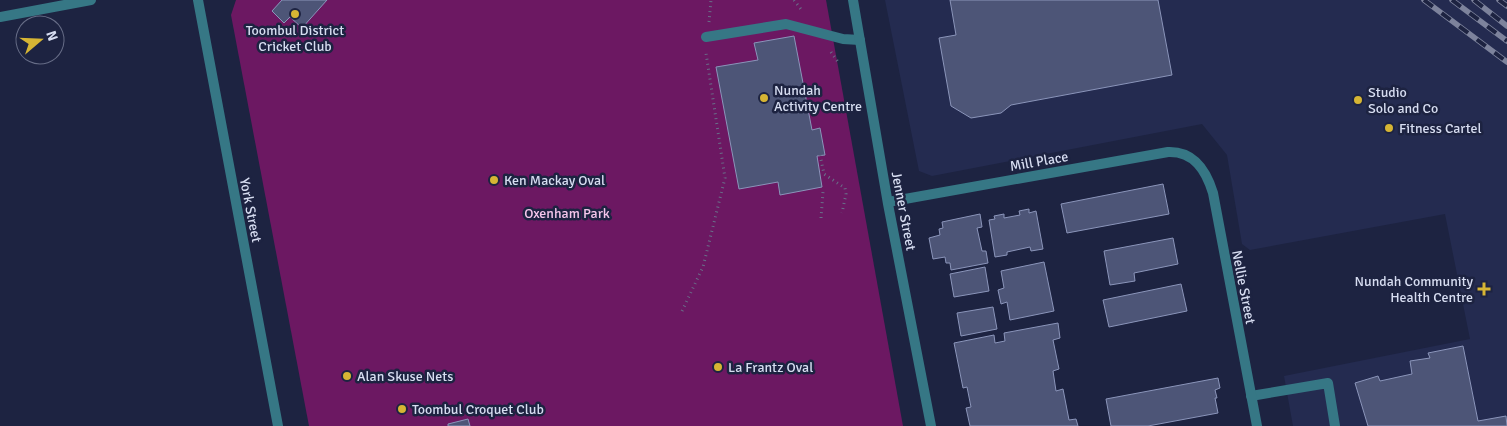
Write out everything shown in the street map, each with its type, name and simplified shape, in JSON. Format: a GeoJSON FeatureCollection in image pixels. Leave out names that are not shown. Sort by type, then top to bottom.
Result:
{"type":"FeatureCollection","features":[{"type":"Feature","properties":{"kind":"street"},"geometry":{"type":"LineString","coordinates":[[0,17],[91,0]]}},
{"type":"Feature","properties":{"kind":"street","name":"York Street"},"geometry":{"type":"LineString","coordinates":[[198,0],[278,426]]}},
{"type":"Feature","properties":{"kind":"street","name":"Jenner Street"},"geometry":{"type":"LineString","coordinates":[[853,0],[888,202],[931,426]]}},
{"type":"Feature","properties":{"kind":"street"},"geometry":{"type":"LineString","coordinates":[[706,38],[786,24],[843,39],[860,40]]}},
{"type":"Feature","properties":{"kind":"street","name":"Mill Place"},"geometry":{"type":"LineString","coordinates":[[888,202],[1168,152],[1186,154],[1193,158]]}},
{"type":"Feature","properties":{"kind":"street","name":"Nellie Street"},"geometry":{"type":"LineString","coordinates":[[1193,158],[1205,172],[1213,193],[1257,426]]}},
{"type":"Feature","properties":{"kind":"street"},"geometry":{"type":"LineString","coordinates":[[1251,396],[1328,383],[1336,426]]}},
{"type":"Feature","properties":{"kind":"path"},"geometry":{"type":"LineString","coordinates":[[682,311],[703,267],[726,178],[705,46],[711,0]]}},
{"type":"Feature","properties":{"kind":"path"},"geometry":{"type":"LineString","coordinates":[[820,155],[824,174],[845,188],[846,194],[842,213]]}},
{"type":"Feature","properties":{"kind":"path"},"geometry":{"type":"LineString","coordinates":[[821,218],[823,192]]}},
{"type":"Feature","properties":{"kind":"shaded area"},"geometry":{"type":"Polygon","coordinates":[[[885,0],[1507,0],[1507,426],[1293,426],[1284,376],[1470,339],[1445,214],[1250,250],[1242,244],[1227,155],[1202,124],[932,176],[919,171],[885,0]]]}},
{"type":"Feature","properties":{"kind":"green space","name":"Oxenham Park"},"geometry":{"type":"Polygon","coordinates":[[[236,0],[826,0],[903,426],[309,426],[231,15],[236,0]]]}},
{"type":"Feature","properties":{"kind":"building","name":"Toombul District Cricket Club"},"geometry":{"type":"Polygon","coordinates":[[[282,0],[327,0],[302,28],[290,17],[284,23],[272,11],[282,0]]]}},
{"type":"Feature","properties":{"kind":"building"},"geometry":{"type":"Polygon","coordinates":[[[950,0],[1158,0],[1172,75],[1011,105],[1001,113],[971,118],[951,106],[939,38],[956,35],[950,0]]]}},
{"type":"Feature","properties":{"kind":"building","name":"Nundah Activity Centre"},"geometry":{"type":"Polygon","coordinates":[[[794,36],[812,130],[820,128],[825,155],[817,156],[822,187],[780,195],[778,182],[739,189],[716,67],[758,60],[754,43],[794,36]]]}},
{"type":"Feature","properties":{"kind":"building"},"geometry":{"type":"Polygon","coordinates":[[[1163,184],[1169,214],[1067,233],[1061,204],[1163,184]]]}},
{"type":"Feature","properties":{"kind":"building"},"geometry":{"type":"Polygon","coordinates":[[[1029,209],[1029,213],[1036,211],[1043,249],[1031,251],[1030,247],[1007,252],[1007,255],[995,257],[989,220],[995,219],[994,216],[1004,214],[1004,218],[1020,215],[1019,211],[1029,209]]]}},
{"type":"Feature","properties":{"kind":"building"},"geometry":{"type":"Polygon","coordinates":[[[980,214],[982,227],[977,228],[982,251],[986,251],[988,263],[951,270],[950,263],[946,263],[945,257],[933,259],[929,238],[940,235],[939,229],[943,228],[942,222],[980,214]]]}},
{"type":"Feature","properties":{"kind":"building"},"geometry":{"type":"Polygon","coordinates":[[[1173,238],[1178,264],[1134,273],[1135,281],[1110,285],[1104,251],[1173,238]]]}},
{"type":"Feature","properties":{"kind":"building"},"geometry":{"type":"Polygon","coordinates":[[[1044,262],[1054,311],[1010,320],[1007,302],[1001,304],[998,290],[1004,288],[1001,271],[1044,262]]]}},
{"type":"Feature","properties":{"kind":"building"},"geometry":{"type":"Polygon","coordinates":[[[985,267],[989,291],[954,297],[950,274],[985,267]]]}},
{"type":"Feature","properties":{"kind":"building"},"geometry":{"type":"Polygon","coordinates":[[[1181,284],[1187,311],[1109,327],[1103,300],[1181,284]]]}},
{"type":"Feature","properties":{"kind":"building"},"geometry":{"type":"Polygon","coordinates":[[[993,307],[997,329],[961,336],[957,313],[993,307]]]}},
{"type":"Feature","properties":{"kind":"building"},"geometry":{"type":"Polygon","coordinates":[[[1058,323],[1060,338],[1053,340],[1059,369],[1053,371],[1056,391],[1063,389],[1069,420],[1076,419],[1078,426],[970,426],[966,408],[971,407],[967,387],[963,388],[954,343],[994,335],[995,343],[1005,341],[1004,333],[1058,323]]]}},
{"type":"Feature","properties":{"kind":"building"},"geometry":{"type":"Polygon","coordinates":[[[1463,346],[1478,421],[1506,416],[1507,426],[1368,426],[1355,383],[1378,376],[1380,381],[1412,374],[1410,361],[1430,358],[1428,353],[1463,346]]]}},
{"type":"Feature","properties":{"kind":"building"},"geometry":{"type":"Polygon","coordinates":[[[1218,378],[1220,388],[1215,390],[1217,398],[1215,398],[1218,413],[1148,426],[1111,426],[1106,399],[1218,378]]]}},
{"type":"Feature","properties":{"kind":"building"},"geometry":{"type":"Polygon","coordinates":[[[468,419],[470,426],[448,426],[448,424],[468,419]]]}},
{"type":"Feature","properties":{"kind":"railway"},"geometry":{"type":"LineString","coordinates":[[1424,0],[1507,62]]}},
{"type":"Feature","properties":{"kind":"railway"},"geometry":{"type":"LineString","coordinates":[[1452,0],[1507,41]]}},
{"type":"Feature","properties":{"kind":"railway"},"geometry":{"type":"LineString","coordinates":[[1474,0],[1507,26]]}},
{"type":"Feature","properties":{"kind":"railway"},"geometry":{"type":"LineString","coordinates":[[1499,0],[1507,6]]}},
{"type":"Feature","properties":{"kind":"place","name":"Toombul District Cricket Club"},"geometry":{"type":"Point","coordinates":[295,14]}},
{"type":"Feature","properties":{"kind":"place","name":"Nundah Activity Centre"},"geometry":{"type":"Point","coordinates":[764,98]}},
{"type":"Feature","properties":{"kind":"place","name":"Studio Solo and Co"},"geometry":{"type":"Point","coordinates":[1358,100]}},
{"type":"Feature","properties":{"kind":"place","name":"Fitness Cartel"},"geometry":{"type":"Point","coordinates":[1389,128]}},
{"type":"Feature","properties":{"kind":"place","name":"Ken Mackay Oval"},"geometry":{"type":"Point","coordinates":[494,180]}},
{"type":"Feature","properties":{"kind":"place","name":"Nundah Community Health Centre"},"geometry":{"type":"Point","coordinates":[1484,289]}},
{"type":"Feature","properties":{"kind":"place","name":"La Frantz Oval"},"geometry":{"type":"Point","coordinates":[718,367]}},
{"type":"Feature","properties":{"kind":"place","name":"Alan Skuse Nets"},"geometry":{"type":"Point","coordinates":[347,376]}},
{"type":"Feature","properties":{"kind":"place","name":"Toombul Croquet Club"},"geometry":{"type":"Point","coordinates":[402,409]}}]}
